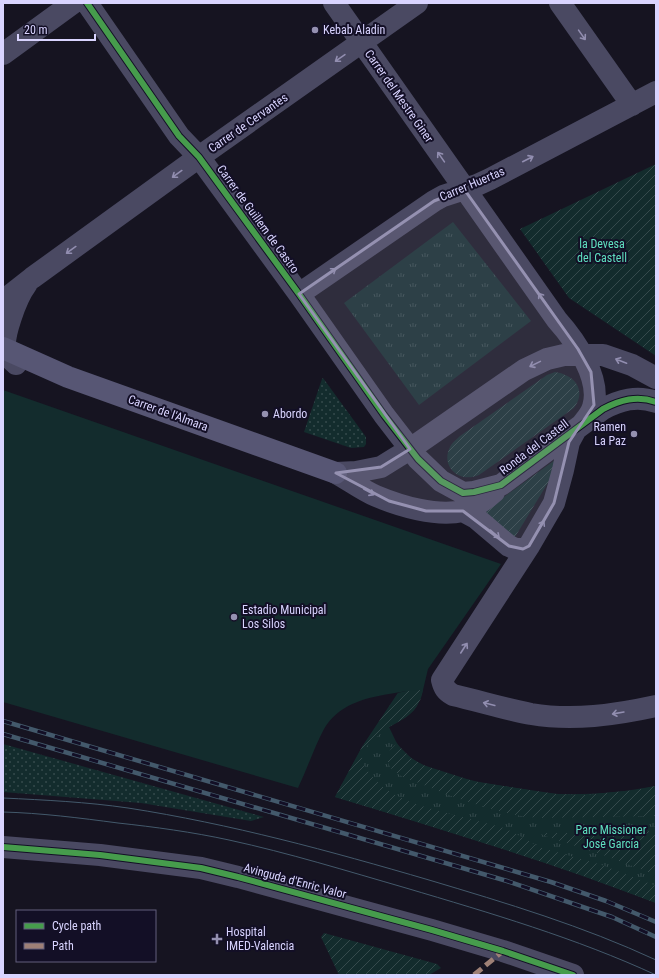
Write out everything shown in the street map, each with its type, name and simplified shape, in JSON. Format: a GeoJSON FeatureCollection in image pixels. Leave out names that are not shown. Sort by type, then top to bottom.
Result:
{"type":"FeatureCollection","features":[{"type":"Feature","properties":{"kind":"street"},"geometry":{"type":"LineString","coordinates":[[3,54],[73,3]]}},
{"type":"Feature","properties":{"kind":"street","name":"Carrer de Guillem de Castro"},"geometry":{"type":"LineString","coordinates":[[87,3],[178,136],[199,157],[410,449]]}},
{"type":"Feature","properties":{"kind":"street","name":"Carrer del Mestre Giner"},"geometry":{"type":"LineString","coordinates":[[334,3],[464,189]]}},
{"type":"Feature","properties":{"kind":"street","name":"Carrer de Cervantes"},"geometry":{"type":"LineString","coordinates":[[3,300],[199,157],[417,3]]}},
{"type":"Feature","properties":{"kind":"street"},"geometry":{"type":"LineString","coordinates":[[560,3],[632,106]]}},
{"type":"Feature","properties":{"kind":"street","name":"Carrer Huertas"},"geometry":{"type":"LineString","coordinates":[[299,294],[434,201],[443,196],[490,178],[632,106],[656,92]]}},
{"type":"Feature","properties":{"kind":"street","name":"Ronda del Castell"},"geometry":{"type":"LineString","coordinates":[[464,189],[557,320],[565,329],[582,355],[590,372],[594,392],[594,406],[590,414],[578,427]]}},
{"type":"Feature","properties":{"kind":"street"},"geometry":{"type":"LineString","coordinates":[[7,356],[5,343],[17,300],[32,278]]}},
{"type":"Feature","properties":{"kind":"street"},"geometry":{"type":"LineString","coordinates":[[410,449],[531,366],[548,359],[564,355],[603,355],[617,359],[656,378]]}},
{"type":"Feature","properties":{"kind":"street","name":"Carrer de l'Almara"},"geometry":{"type":"LineString","coordinates":[[7,356],[336,473],[375,496],[407,508],[426,511],[463,511],[485,500],[501,485]]}},
{"type":"Feature","properties":{"kind":"street","name":"Ronda del Castell"},"geometry":{"type":"LineString","coordinates":[[410,449],[418,459],[441,481],[463,493],[474,492],[501,485],[603,409],[618,402],[639,398],[656,402]]}},
{"type":"Feature","properties":{"kind":"street"},"geometry":{"type":"LineString","coordinates":[[578,427],[569,442],[554,502],[529,546],[442,680],[444,687],[453,695],[531,714],[589,717],[656,706]]}},
{"type":"Feature","properties":{"kind":"street","name":"Carrer de l'Almara"},"geometry":{"type":"LineString","coordinates":[[336,473],[356,472],[381,466],[410,449]]}},
{"type":"Feature","properties":{"kind":"street"},"geometry":{"type":"LineString","coordinates":[[463,511],[476,518],[509,546],[516,549],[523,549],[529,546]]}},
{"type":"Feature","properties":{"kind":"street","name":"Avinguda d'Enric Valor"},"geometry":{"type":"LineString","coordinates":[[3,847],[114,856],[209,870],[432,930],[503,951],[573,975]]}},
{"type":"Feature","properties":{"kind":"highlighted area"},"geometry":{"type":"Polygon","coordinates":[[[464,189],[578,349],[591,372],[594,405],[569,442],[554,503],[529,546],[523,549],[509,546],[463,511],[426,511],[389,501],[336,473],[381,467],[410,449],[299,294],[434,201],[464,189]]]}},
{"type":"Feature","properties":{"kind":"green space","name":"la Devesa del Castell"},"geometry":{"type":"Polygon","coordinates":[[[656,164],[656,356],[569,298],[520,229],[656,164]]]}},
{"type":"Feature","properties":{"kind":"green space"},"geometry":{"type":"Polygon","coordinates":[[[453,222],[531,321],[419,405],[344,303],[453,222]]]}},
{"type":"Feature","properties":{"kind":"green space"},"geometry":{"type":"Polygon","coordinates":[[[555,372],[568,376],[577,384],[579,395],[578,401],[574,408],[479,475],[464,477],[453,471],[449,466],[447,459],[448,452],[451,445],[460,436],[547,375],[555,372]]]}},
{"type":"Feature","properties":{"kind":"green space"},"geometry":{"type":"Polygon","coordinates":[[[323,378],[366,437],[366,444],[364,447],[351,448],[304,432],[323,378]]]}},
{"type":"Feature","properties":{"kind":"green space","name":"Estadio Municipal Los Silos"},"geometry":{"type":"Polygon","coordinates":[[[3,390],[501,564],[428,669],[423,690],[414,690],[370,698],[344,708],[324,729],[298,788],[3,702],[3,390]]]}},
{"type":"Feature","properties":{"kind":"green space"},"geometry":{"type":"Polygon","coordinates":[[[555,460],[560,463],[515,537],[512,539],[483,512],[555,460]]]}},
{"type":"Feature","properties":{"kind":"green space"},"geometry":{"type":"Polygon","coordinates":[[[410,690],[423,690],[417,707],[410,714],[378,736],[368,745],[363,753],[362,760],[365,767],[378,783],[397,796],[417,804],[501,827],[539,847],[602,865],[656,886],[656,903],[537,860],[335,797],[362,747],[398,693],[410,690]]]}},
{"type":"Feature","properties":{"kind":"green space","name":"Parc Missioner José García"},"geometry":{"type":"Polygon","coordinates":[[[423,690],[415,709],[407,717],[389,727],[402,750],[416,761],[429,768],[461,778],[554,794],[608,793],[656,786],[656,903],[537,860],[335,797],[362,747],[398,693],[423,690]]]}},
{"type":"Feature","properties":{"kind":"green space"},"geometry":{"type":"Polygon","coordinates":[[[3,744],[264,817],[251,821],[141,803],[3,792],[3,744]]]}},
{"type":"Feature","properties":{"kind":"green space"},"geometry":{"type":"Polygon","coordinates":[[[397,744],[412,759],[423,765],[476,782],[557,794],[585,795],[636,790],[656,786],[656,816],[539,818],[521,816],[495,810],[444,793],[397,773],[391,768],[388,757],[390,750],[397,744]]]}},
{"type":"Feature","properties":{"kind":"green space"},"geometry":{"type":"Polygon","coordinates":[[[636,830],[656,832],[656,875],[603,855],[542,835],[543,833],[588,833],[636,830]]]}},
{"type":"Feature","properties":{"kind":"green space"},"geometry":{"type":"Polygon","coordinates":[[[324,933],[437,964],[441,968],[429,975],[339,975],[321,937],[324,933]]]}},
{"type":"Feature","properties":{"kind":"tram line"},"geometry":{"type":"LineString","coordinates":[[3,798],[50,800],[128,808],[166,814],[280,839],[392,869],[515,906],[601,936],[656,960]]}},
{"type":"Feature","properties":{"kind":"tram line"},"geometry":{"type":"LineString","coordinates":[[3,812],[32,813],[146,826],[215,837],[251,845],[318,862],[532,927],[595,949],[656,975]]}},
{"type":"Feature","properties":{"kind":"railway"},"geometry":{"type":"LineString","coordinates":[[3,721],[551,882],[606,901],[656,922]]}},
{"type":"Feature","properties":{"kind":"railway"},"geometry":{"type":"LineString","coordinates":[[3,734],[507,881],[612,917],[656,937]]}},
{"type":"Feature","properties":{"kind":"marked path"},"geometry":{"type":"LineString","coordinates":[[474,975],[503,951]]}},
{"type":"Feature","properties":{"kind":"cycle path"},"geometry":{"type":"LineString","coordinates":[[87,3],[179,136],[199,157],[299,294],[384,415],[418,459],[441,481],[463,493],[474,492],[501,485],[603,409],[622,401],[635,399],[656,402]]}},
{"type":"Feature","properties":{"kind":"cycle path"},"geometry":{"type":"LineString","coordinates":[[3,847],[100,855],[201,868],[432,930],[503,951],[573,975]]}},
{"type":"Feature","properties":{"kind":"place","name":"Kebab Aladin"},"geometry":{"type":"Point","coordinates":[315,30]}},
{"type":"Feature","properties":{"kind":"place","name":"Abordo"},"geometry":{"type":"Point","coordinates":[265,414]}},
{"type":"Feature","properties":{"kind":"place","name":"Ramen La Paz"},"geometry":{"type":"Point","coordinates":[634,434]}},
{"type":"Feature","properties":{"kind":"place","name":"Estadio Municipal Los Silos"},"geometry":{"type":"Point","coordinates":[234,617]}},
{"type":"Feature","properties":{"kind":"place","name":"Hospital IMED-Valencia"},"geometry":{"type":"Point","coordinates":[217,939]}}]}
